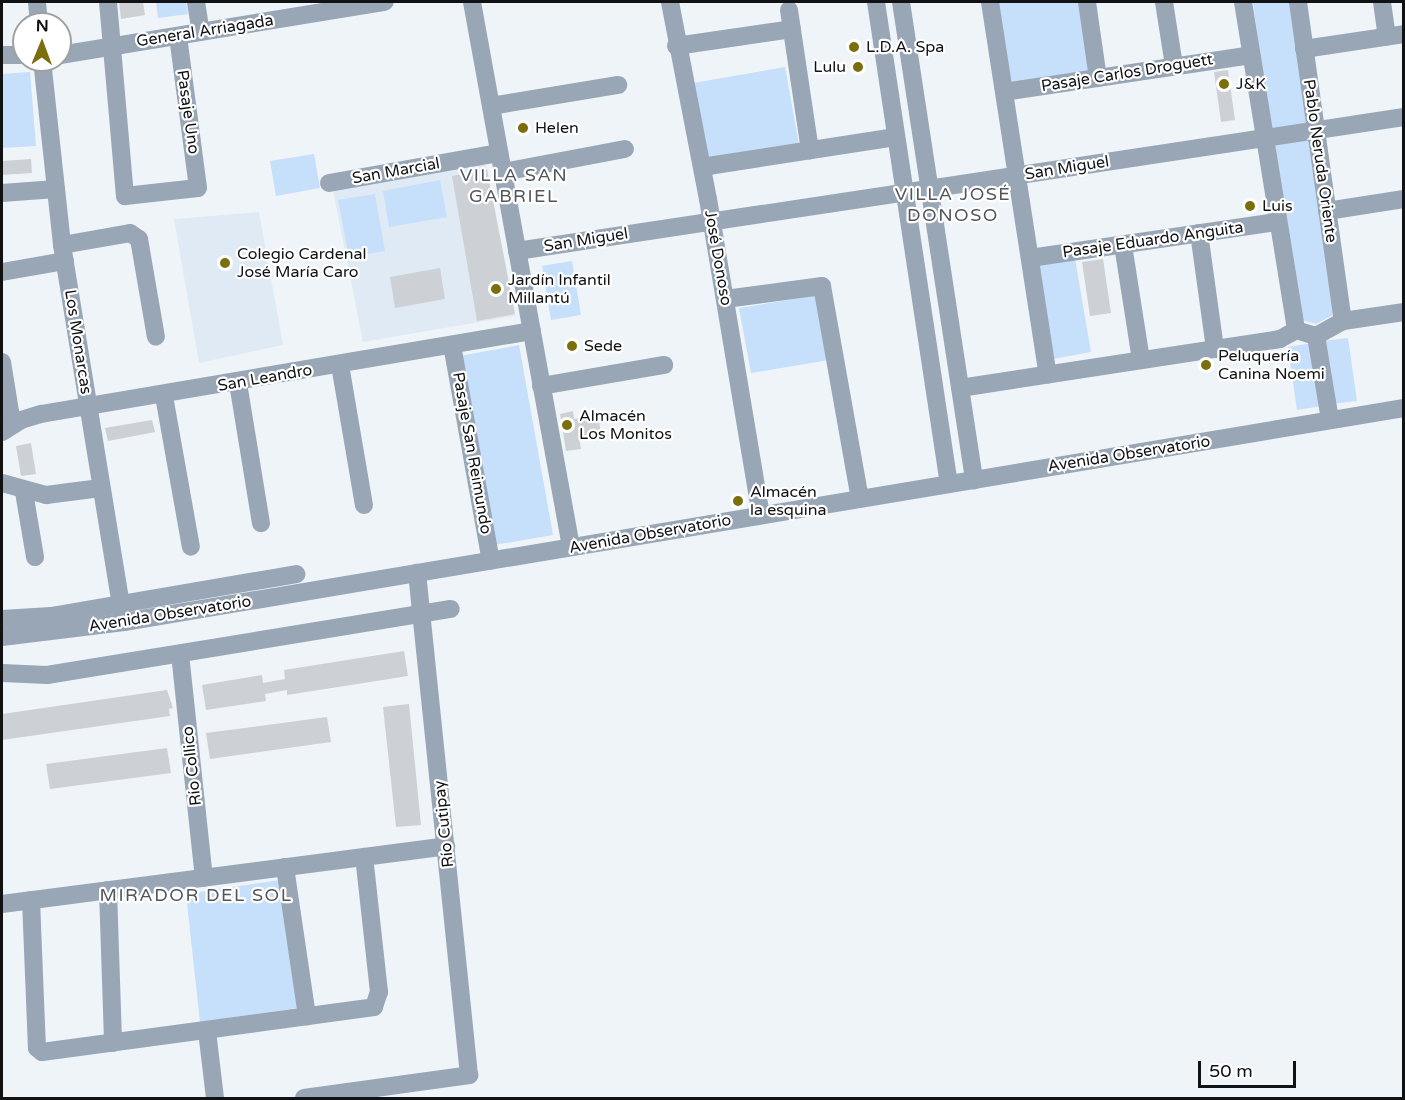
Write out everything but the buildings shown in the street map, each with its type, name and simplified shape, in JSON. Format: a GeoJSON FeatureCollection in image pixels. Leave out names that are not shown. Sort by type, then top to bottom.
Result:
{"type":"FeatureCollection","features":[{"type":"Feature","properties":{"kind":"street"},"geometry":{"type":"LineString","coordinates":[[108,2],[114,46]]}},
{"type":"Feature","properties":{"kind":"street"},"geometry":{"type":"LineString","coordinates":[[196,2],[201,32]]}},
{"type":"Feature","properties":{"kind":"street","name":"General Arriagada"},"geometry":{"type":"LineString","coordinates":[[72,53],[385,2]]}},
{"type":"Feature","properties":{"kind":"street"},"geometry":{"type":"LineString","coordinates":[[472,2],[571,547]]}},
{"type":"Feature","properties":{"kind":"street","name":"José Donoso"},"geometry":{"type":"LineString","coordinates":[[670,2],[676,46],[712,222],[761,515]]}},
{"type":"Feature","properties":{"kind":"street"},"geometry":{"type":"LineString","coordinates":[[876,2],[949,484]]}},
{"type":"Feature","properties":{"kind":"street"},"geometry":{"type":"LineString","coordinates":[[901,2],[974,480]]}},
{"type":"Feature","properties":{"kind":"street"},"geometry":{"type":"LineString","coordinates":[[990,2],[1048,375]]}},
{"type":"Feature","properties":{"kind":"street"},"geometry":{"type":"LineString","coordinates":[[1087,2],[1098,78]]}},
{"type":"Feature","properties":{"kind":"street"},"geometry":{"type":"LineString","coordinates":[[1164,2],[1174,66]]}},
{"type":"Feature","properties":{"kind":"street"},"geometry":{"type":"LineString","coordinates":[[1243,2],[1276,222],[1296,330]]}},
{"type":"Feature","properties":{"kind":"street","name":"Pablo Neruda Oriente"},"geometry":{"type":"LineString","coordinates":[[1298,2],[1342,321]]}},
{"type":"Feature","properties":{"kind":"street"},"geometry":{"type":"LineString","coordinates":[[1304,49],[1395,35],[1382,2]]}},
{"type":"Feature","properties":{"kind":"street"},"geometry":{"type":"LineString","coordinates":[[789,10],[810,150]]}},
{"type":"Feature","properties":{"kind":"street"},"geometry":{"type":"LineString","coordinates":[[676,46],[792,29]]}},
{"type":"Feature","properties":{"kind":"street","name":"Pasaje Uno"},"geometry":{"type":"LineString","coordinates":[[114,46],[112,64],[125,196],[198,188],[178,36]]}},
{"type":"Feature","properties":{"kind":"street","name":"Pasaje Carlos Droguett"},"geometry":{"type":"LineString","coordinates":[[1004,92],[1251,55]]}},
{"type":"Feature","properties":{"kind":"street","name":"Los Monarcas"},"geometry":{"type":"LineString","coordinates":[[43,72],[64,253],[124,622]]}},
{"type":"Feature","properties":{"kind":"street"},"geometry":{"type":"LineString","coordinates":[[491,106],[618,84]]}},
{"type":"Feature","properties":{"kind":"street","name":"San Miguel"},"geometry":{"type":"LineString","coordinates":[[517,251],[1404,117]]}},
{"type":"Feature","properties":{"kind":"street"},"geometry":{"type":"LineString","coordinates":[[702,167],[896,137]]}},
{"type":"Feature","properties":{"kind":"street"},"geometry":{"type":"LineString","coordinates":[[503,172],[625,149]]}},
{"type":"Feature","properties":{"kind":"street","name":"San Marcial"},"geometry":{"type":"LineString","coordinates":[[329,183],[499,153]]}},
{"type":"Feature","properties":{"kind":"street"},"geometry":{"type":"LineString","coordinates":[[2,193],[56,189]]}},
{"type":"Feature","properties":{"kind":"street"},"geometry":{"type":"LineString","coordinates":[[1327,211],[1404,199]]}},
{"type":"Feature","properties":{"kind":"street","name":"Pasaje Eduardo Anguita"},"geometry":{"type":"LineString","coordinates":[[1030,258],[1276,222]]}},
{"type":"Feature","properties":{"kind":"street"},"geometry":{"type":"LineString","coordinates":[[2,272],[130,233],[138,239],[156,337]]}},
{"type":"Feature","properties":{"kind":"street"},"geometry":{"type":"LineString","coordinates":[[1199,233],[1215,349]]}},
{"type":"Feature","properties":{"kind":"street"},"geometry":{"type":"LineString","coordinates":[[1123,245],[1141,360]]}},
{"type":"Feature","properties":{"kind":"street"},"geometry":{"type":"LineString","coordinates":[[725,299],[822,286],[860,499]]}},
{"type":"Feature","properties":{"kind":"street"},"geometry":{"type":"LineString","coordinates":[[1296,330],[1317,336],[1342,321],[1404,312]]}},
{"type":"Feature","properties":{"kind":"street"},"geometry":{"type":"LineString","coordinates":[[960,388],[1285,338],[1296,330]]}},
{"type":"Feature","properties":{"kind":"street","name":"San Leandro"},"geometry":{"type":"LineString","coordinates":[[7,428],[41,414],[164,396],[532,331]]}},
{"type":"Feature","properties":{"kind":"street"},"geometry":{"type":"LineString","coordinates":[[1317,336],[1330,420]]}},
{"type":"Feature","properties":{"kind":"street","name":"Pasaje San Reimundo"},"geometry":{"type":"LineString","coordinates":[[452,345],[491,561]]}},
{"type":"Feature","properties":{"kind":"street"},"geometry":{"type":"LineString","coordinates":[[2,362],[7,428]]}},
{"type":"Feature","properties":{"kind":"street"},"geometry":{"type":"LineString","coordinates":[[340,365],[364,505]]}},
{"type":"Feature","properties":{"kind":"street"},"geometry":{"type":"LineString","coordinates":[[541,386],[664,365]]}},
{"type":"Feature","properties":{"kind":"street"},"geometry":{"type":"LineString","coordinates":[[238,383],[261,524]]}},
{"type":"Feature","properties":{"kind":"street"},"geometry":{"type":"LineString","coordinates":[[164,396],[191,547]]}},
{"type":"Feature","properties":{"kind":"street","name":"Avenida Observatorio"},"geometry":{"type":"LineString","coordinates":[[2,638],[124,622],[1404,408]]}},
{"type":"Feature","properties":{"kind":"street"},"geometry":{"type":"LineString","coordinates":[[2,483],[24,492],[46,495],[101,488]]}},
{"type":"Feature","properties":{"kind":"street"},"geometry":{"type":"LineString","coordinates":[[24,492],[35,557]]}},
{"type":"Feature","properties":{"kind":"street","name":"Río Cutipay"},"geometry":{"type":"LineString","coordinates":[[304,1098],[469,1075],[417,573]]}},
{"type":"Feature","properties":{"kind":"street"},"geometry":{"type":"LineString","coordinates":[[2,619],[51,616],[296,574]]}},
{"type":"Feature","properties":{"kind":"street"},"geometry":{"type":"LineString","coordinates":[[2,673],[47,675],[451,609]]}},
{"type":"Feature","properties":{"kind":"street","name":"Río Collico"},"geometry":{"type":"LineString","coordinates":[[180,654],[204,878]]}},
{"type":"Feature","properties":{"kind":"street"},"geometry":{"type":"LineString","coordinates":[[2,904],[446,846]]}},
{"type":"Feature","properties":{"kind":"street"},"geometry":{"type":"LineString","coordinates":[[31,900],[37,1048],[42,1052],[207,1031],[374,1007],[379,1000],[364,857]]}},
{"type":"Feature","properties":{"kind":"street"},"geometry":{"type":"LineString","coordinates":[[285,867],[307,1016]]}},
{"type":"Feature","properties":{"kind":"street"},"geometry":{"type":"LineString","coordinates":[[108,890],[114,1043]]}},
{"type":"Feature","properties":{"kind":"street"},"geometry":{"type":"LineString","coordinates":[[207,1031],[215,1098]]}},
{"type":"Feature","properties":{"kind":"shaded area"},"geometry":{"type":"Polygon","coordinates":[[[156,2],[186,2],[188,14],[158,18],[156,2]]]}},
{"type":"Feature","properties":{"kind":"shaded area"},"geometry":{"type":"Polygon","coordinates":[[[993,2],[1084,2],[1094,71],[1009,88],[993,2]]]}},
{"type":"Feature","properties":{"kind":"shaded area"},"geometry":{"type":"Polygon","coordinates":[[[1253,2],[1290,2],[1338,312],[1316,324],[1295,318],[1253,2]]]}},
{"type":"Feature","properties":{"kind":"shaded area"},"geometry":{"type":"Polygon","coordinates":[[[785,67],[799,145],[708,158],[693,83],[785,67]]]}},
{"type":"Feature","properties":{"kind":"shaded area"},"geometry":{"type":"Polygon","coordinates":[[[30,72],[36,146],[2,148],[2,74],[30,72]]]}},
{"type":"Feature","properties":{"kind":"shaded area"},"geometry":{"type":"Polygon","coordinates":[[[314,154],[320,188],[276,196],[270,161],[314,154]]]}},
{"type":"Feature","properties":{"kind":"shaded area"},"geometry":{"type":"Polygon","coordinates":[[[485,164],[515,316],[363,342],[333,190],[485,164]]]}},
{"type":"Feature","properties":{"kind":"shaded area"},"geometry":{"type":"Polygon","coordinates":[[[440,180],[447,217],[389,227],[383,191],[440,180]]]}},
{"type":"Feature","properties":{"kind":"shaded area"},"geometry":{"type":"Polygon","coordinates":[[[375,194],[385,251],[349,257],[338,200],[375,194]]]}},
{"type":"Feature","properties":{"kind":"shaded area","name":"Colegio Cardenal José María Caro"},"geometry":{"type":"Polygon","coordinates":[[[259,212],[283,345],[199,363],[174,219],[259,212]]]}},
{"type":"Feature","properties":{"kind":"shaded area"},"geometry":{"type":"Polygon","coordinates":[[[1075,259],[1091,352],[1053,359],[1039,263],[1075,259]]]}},
{"type":"Feature","properties":{"kind":"shaded area"},"geometry":{"type":"Polygon","coordinates":[[[572,261],[581,315],[551,320],[542,266],[572,261]]]}},
{"type":"Feature","properties":{"kind":"shaded area"},"geometry":{"type":"Polygon","coordinates":[[[818,295],[829,360],[751,373],[739,308],[818,295]]]}},
{"type":"Feature","properties":{"kind":"shaded area"},"geometry":{"type":"Polygon","coordinates":[[[1348,338],[1357,401],[1332,404],[1323,341],[1348,338]]]}},
{"type":"Feature","properties":{"kind":"shaded area"},"geometry":{"type":"Polygon","coordinates":[[[1313,343],[1322,406],[1297,410],[1288,347],[1313,343]]]}},
{"type":"Feature","properties":{"kind":"shaded area"},"geometry":{"type":"Polygon","coordinates":[[[519,345],[553,535],[494,545],[460,356],[519,345]]]}},
{"type":"Feature","properties":{"kind":"shaded area"},"geometry":{"type":"Polygon","coordinates":[[[280,880],[297,1008],[200,1022],[186,894],[280,880]]]}},
{"type":"Feature","properties":{"kind":"place","name":"L.D.A. Spa"},"geometry":{"type":"Point","coordinates":[854,47]}},
{"type":"Feature","properties":{"kind":"place","name":"Lulu"},"geometry":{"type":"Point","coordinates":[858,67]}},
{"type":"Feature","properties":{"kind":"place","name":"J&K"},"geometry":{"type":"Point","coordinates":[1224,84]}},
{"type":"Feature","properties":{"kind":"place","name":"Helen"},"geometry":{"type":"Point","coordinates":[523,128]}},
{"type":"Feature","properties":{"kind":"place","name":"Luis"},"geometry":{"type":"Point","coordinates":[1250,206]}},
{"type":"Feature","properties":{"kind":"place","name":"Colegio Cardenal José María Caro"},"geometry":{"type":"Point","coordinates":[225,263]}},
{"type":"Feature","properties":{"kind":"place","name":"Jardín Infantil Millantú"},"geometry":{"type":"Point","coordinates":[496,289]}},
{"type":"Feature","properties":{"kind":"place","name":"Sede"},"geometry":{"type":"Point","coordinates":[572,346]}},
{"type":"Feature","properties":{"kind":"place","name":"Peluquería Canina Noemi"},"geometry":{"type":"Point","coordinates":[1206,365]}},
{"type":"Feature","properties":{"kind":"place","name":"Almacén Los Monitos"},"geometry":{"type":"Point","coordinates":[567,425]}},
{"type":"Feature","properties":{"kind":"place","name":"Almacén la esquina"},"geometry":{"type":"Point","coordinates":[738,501]}},
{"type":"Feature","properties":{"kind":"district","name":"VILLA SAN GABRIEL"},"geometry":{"type":"Point","coordinates":[514,186]}},
{"type":"Feature","properties":{"kind":"district","name":"VILLA JOSÉ DONOSO"},"geometry":{"type":"Point","coordinates":[953,205]}},
{"type":"Feature","properties":{"kind":"district","name":"MIRADOR DEL SOL"},"geometry":{"type":"Point","coordinates":[196,895]}}]}
